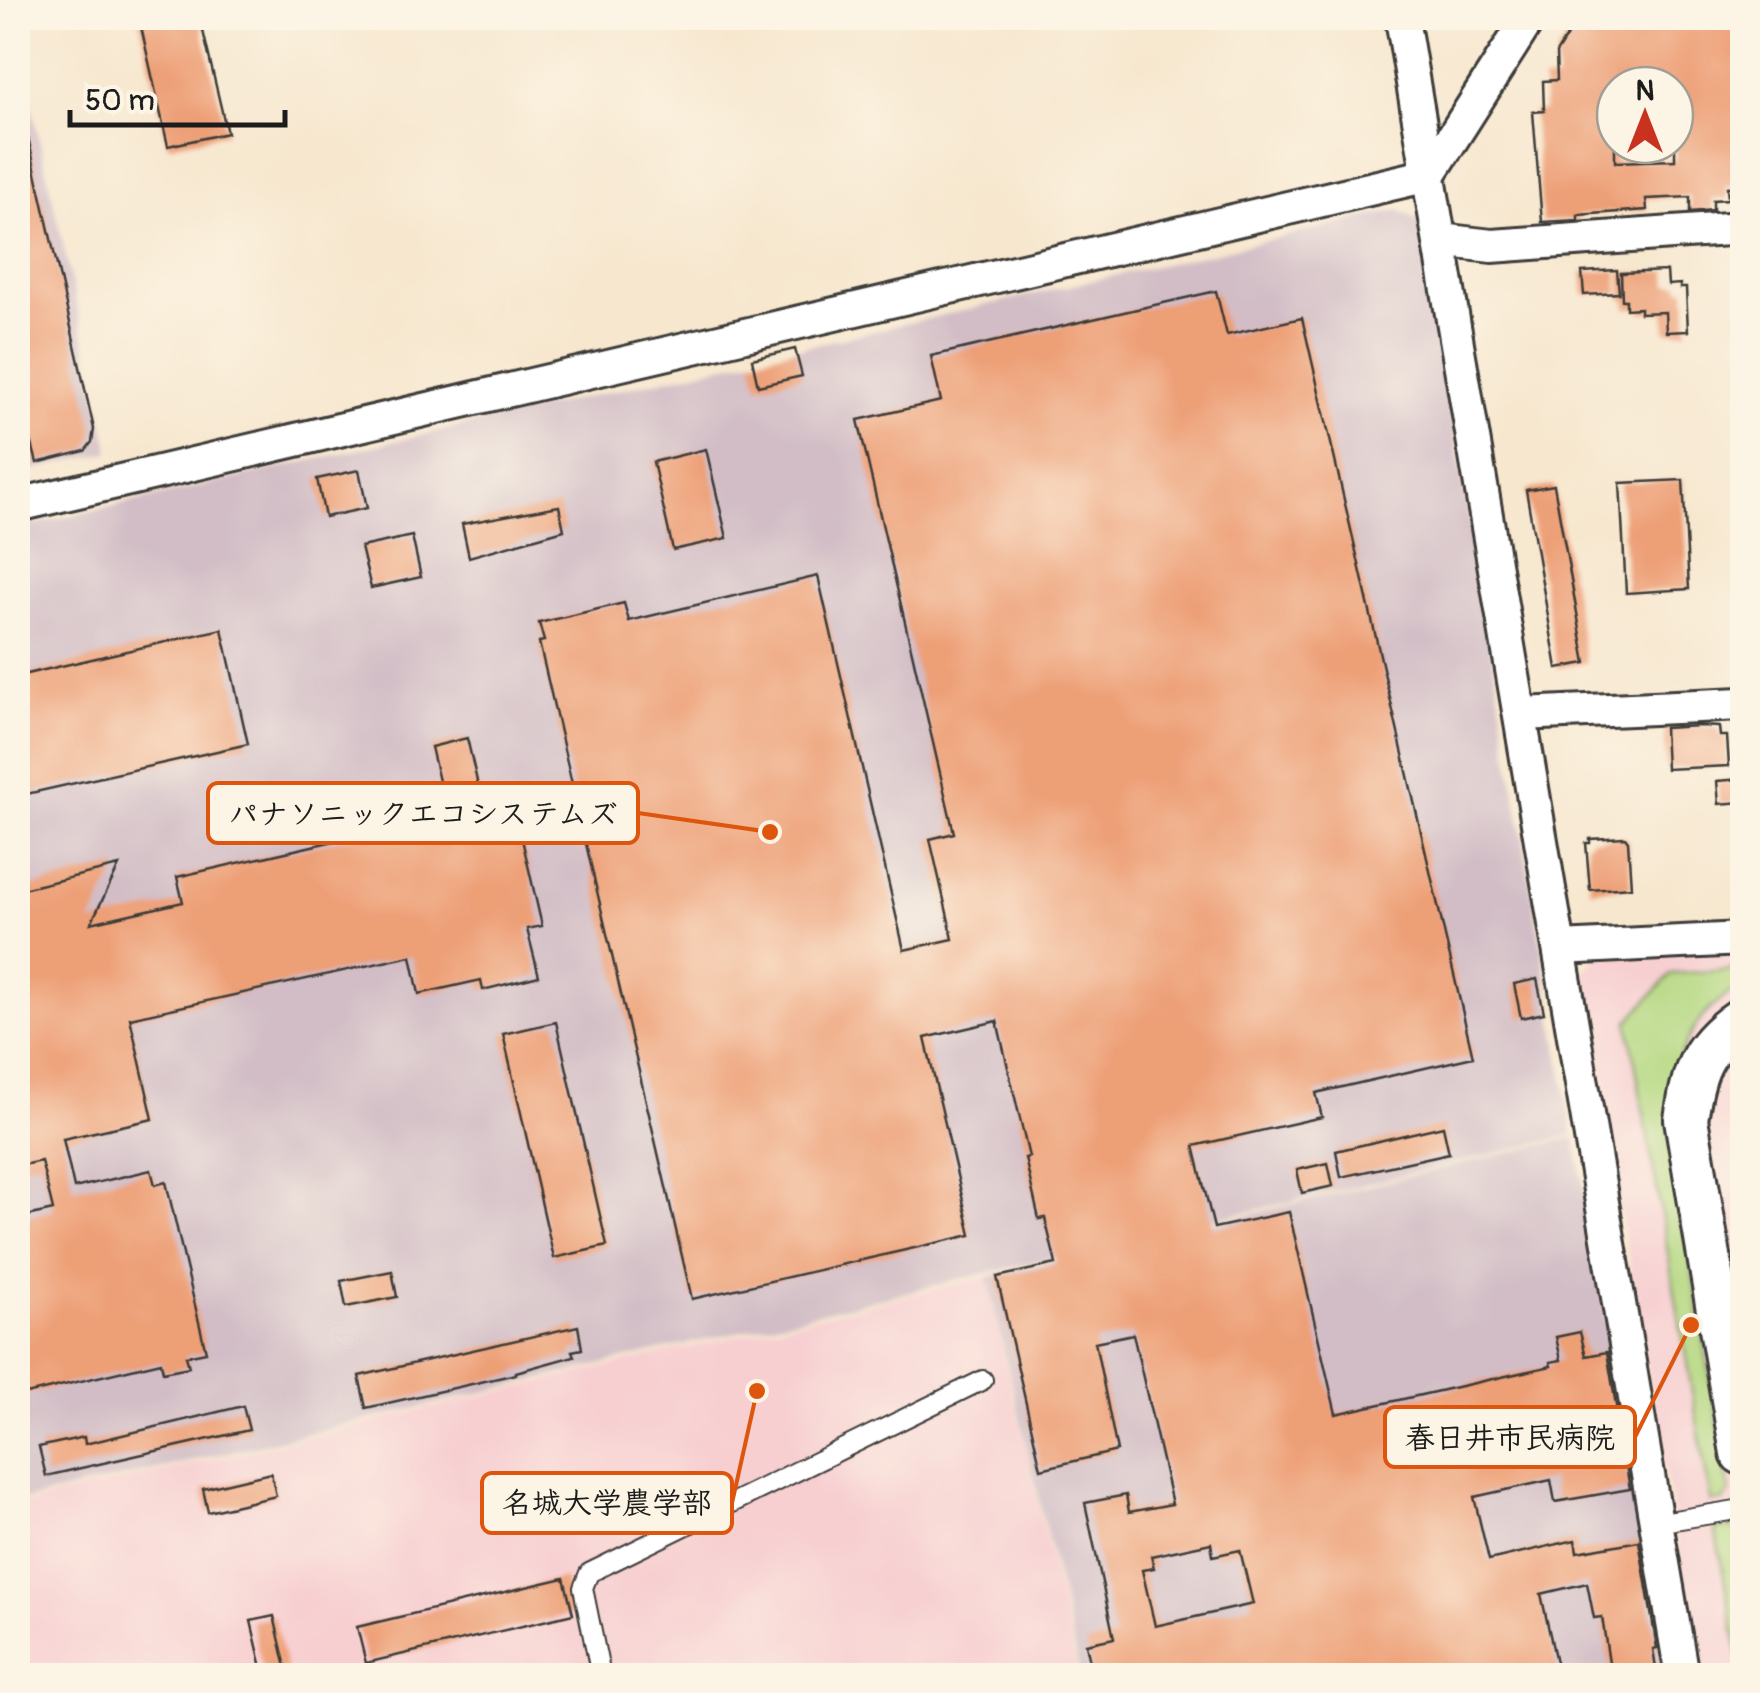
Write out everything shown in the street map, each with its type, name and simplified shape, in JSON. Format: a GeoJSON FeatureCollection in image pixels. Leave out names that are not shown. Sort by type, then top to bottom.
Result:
{"type":"FeatureCollection","features":[{"type":"Feature","properties":{"kind":"street"},"geometry":{"type":"LineString","coordinates":[[1402,18],[1682,1676]]}},
{"type":"Feature","properties":{"kind":"street"},"geometry":{"type":"LineString","coordinates":[[18,505],[1429,175],[1529,18]]}},
{"type":"Feature","properties":{"kind":"street"},"geometry":{"type":"LineString","coordinates":[[1440,240],[1492,246],[1742,228]]}},
{"type":"Feature","properties":{"kind":"street"},"geometry":{"type":"LineString","coordinates":[[1521,714],[1742,704]]}},
{"type":"Feature","properties":{"kind":"street"},"geometry":{"type":"LineString","coordinates":[[1560,948],[1742,938]]}},
{"type":"Feature","properties":{"kind":"street"},"geometry":{"type":"LineString","coordinates":[[1742,1019],[1725,1030],[1695,1068],[1686,1119],[1742,1453]]}},
{"type":"Feature","properties":{"kind":"lane"},"geometry":{"type":"LineString","coordinates":[[602,1676],[583,1588],[590,1573],[983,1380]]}},
{"type":"Feature","properties":{"kind":"lane"},"geometry":{"type":"LineString","coordinates":[[1656,1524],[1742,1509]]}},
{"type":"Feature","properties":{"kind":"shaded area"},"geometry":{"type":"Polygon","coordinates":[[[18,46],[110,452],[18,473],[18,46]]]}},
{"type":"Feature","properties":{"kind":"shaded area"},"geometry":{"type":"Polygon","coordinates":[[[1399,210],[1419,221],[1573,1135],[18,1502],[18,528],[1399,210]]]}},
{"type":"Feature","properties":{"kind":"shaded area"},"geometry":{"type":"Polygon","coordinates":[[[1742,947],[1742,1675],[1700,1675],[1580,975],[1598,956],[1742,947]]]}},
{"type":"Feature","properties":{"kind":"shaded area"},"geometry":{"type":"Polygon","coordinates":[[[1575,1137],[1666,1675],[1080,1675],[987,1277],[1575,1137]]]}},
{"type":"Feature","properties":{"kind":"shaded area"},"geometry":{"type":"Polygon","coordinates":[[[986,1277],[1078,1675],[18,1675],[18,1505],[986,1277]]]}},
{"type":"Feature","properties":{"kind":"green space"},"geometry":{"type":"Polygon","coordinates":[[[1742,969],[1742,986],[1704,1015],[1683,1050],[1673,1091],[1669,1137],[1730,1492],[1723,1501],[1711,1502],[1628,1022],[1671,974],[1742,969]]]}},
{"type":"Feature","properties":{"kind":"green space"},"geometry":{"type":"Polygon","coordinates":[[[1731,1527],[1738,1531],[1742,1557],[1742,1675],[1715,1529],[1731,1527]]]}},
{"type":"Feature","properties":{"kind":"building"},"geometry":{"type":"Polygon","coordinates":[[[139,18],[200,18],[227,133],[168,146],[139,18]]]}},
{"type":"Feature","properties":{"kind":"building"},"geometry":{"type":"Polygon","coordinates":[[[1578,18],[1742,18],[1742,186],[1727,187],[1728,199],[1713,200],[1713,210],[1690,212],[1690,197],[1646,199],[1647,210],[1542,222],[1533,112],[1544,111],[1543,81],[1557,80],[1556,53],[1578,18]]]}},
{"type":"Feature","properties":{"kind":"building"},"geometry":{"type":"Polygon","coordinates":[[[27,133],[94,429],[92,442],[85,451],[37,463],[18,390],[18,135],[27,133]]]}},
{"type":"Feature","properties":{"kind":"building"},"geometry":{"type":"Polygon","coordinates":[[[1617,270],[1619,293],[1584,295],[1582,272],[1617,270]]]}},
{"type":"Feature","properties":{"kind":"building"},"geometry":{"type":"Polygon","coordinates":[[[1667,271],[1668,285],[1686,288],[1688,331],[1666,332],[1665,312],[1640,313],[1640,308],[1626,309],[1626,300],[1622,300],[1621,273],[1667,271]]]}},
{"type":"Feature","properties":{"kind":"building"},"geometry":{"type":"Polygon","coordinates":[[[1216,291],[1227,335],[1302,318],[1473,1057],[1316,1093],[1322,1117],[1194,1146],[1214,1228],[1289,1212],[1336,1414],[1551,1366],[1550,1362],[1561,1360],[1556,1337],[1580,1332],[1586,1356],[1607,1352],[1630,1489],[1555,1502],[1551,1480],[1474,1497],[1489,1560],[1575,1540],[1577,1552],[1639,1541],[1657,1648],[1653,1649],[1657,1676],[1611,1676],[1602,1617],[1594,1618],[1587,1583],[1541,1594],[1559,1676],[1093,1676],[1086,1644],[1114,1638],[1085,1503],[1126,1495],[1129,1512],[1172,1504],[1133,1334],[1095,1342],[1117,1451],[1041,1469],[997,1277],[1056,1264],[1045,1218],[1039,1219],[1025,1158],[1029,1157],[997,1021],[925,1038],[971,1235],[692,1299],[539,642],[544,641],[539,623],[624,603],[629,621],[818,576],[904,950],[953,939],[930,839],[954,833],[858,420],[941,401],[931,356],[1216,291]],[[1211,1543],[1151,1556],[1154,1568],[1142,1570],[1155,1626],[1253,1604],[1240,1550],[1213,1556],[1211,1543]]]}},
{"type":"Feature","properties":{"kind":"building"},"geometry":{"type":"Polygon","coordinates":[[[795,349],[802,376],[758,386],[752,359],[795,349]]]}},
{"type":"Feature","properties":{"kind":"building"},"geometry":{"type":"Polygon","coordinates":[[[706,449],[727,538],[673,550],[653,462],[706,449]]]}},
{"type":"Feature","properties":{"kind":"building"},"geometry":{"type":"Polygon","coordinates":[[[359,470],[367,508],[325,517],[317,479],[359,470]]]}},
{"type":"Feature","properties":{"kind":"building"},"geometry":{"type":"Polygon","coordinates":[[[1683,480],[1689,589],[1626,593],[1620,483],[1683,480]]]}},
{"type":"Feature","properties":{"kind":"building"},"geometry":{"type":"Polygon","coordinates":[[[1554,485],[1586,663],[1557,668],[1526,490],[1554,485]]]}},
{"type":"Feature","properties":{"kind":"building"},"geometry":{"type":"Polygon","coordinates":[[[559,506],[564,530],[469,557],[462,524],[559,506]]]}},
{"type":"Feature","properties":{"kind":"building"},"geometry":{"type":"Polygon","coordinates":[[[412,536],[421,577],[371,588],[361,547],[412,536]]]}},
{"type":"Feature","properties":{"kind":"building"},"geometry":{"type":"Polygon","coordinates":[[[222,629],[248,744],[18,796],[18,676],[222,629]]]}},
{"type":"Feature","properties":{"kind":"building"},"geometry":{"type":"Polygon","coordinates":[[[1719,727],[1720,736],[1727,736],[1729,766],[1666,769],[1664,728],[1719,727]]]}},
{"type":"Feature","properties":{"kind":"building"},"geometry":{"type":"Polygon","coordinates":[[[467,738],[483,807],[513,800],[542,926],[527,929],[539,976],[483,990],[481,980],[419,994],[411,956],[130,1018],[153,1119],[63,1139],[74,1188],[151,1170],[155,1185],[166,1182],[206,1352],[186,1356],[189,1367],[163,1372],[161,1362],[18,1396],[18,1218],[53,1210],[41,1161],[18,1166],[18,890],[119,866],[91,923],[183,902],[177,877],[447,815],[431,747],[467,738]]]}},
{"type":"Feature","properties":{"kind":"building"},"geometry":{"type":"Polygon","coordinates":[[[1742,779],[1742,802],[1719,804],[1717,781],[1742,779]]]}},
{"type":"Feature","properties":{"kind":"building"},"geometry":{"type":"Polygon","coordinates":[[[1625,837],[1631,887],[1590,890],[1586,843],[1590,839],[1625,837]]]}},
{"type":"Feature","properties":{"kind":"building"},"geometry":{"type":"Polygon","coordinates":[[[1537,979],[1544,1013],[1521,1018],[1514,984],[1537,979]]]}},
{"type":"Feature","properties":{"kind":"building"},"geometry":{"type":"Polygon","coordinates":[[[556,1022],[607,1246],[554,1258],[503,1034],[556,1022]]]}},
{"type":"Feature","properties":{"kind":"building"},"geometry":{"type":"Polygon","coordinates":[[[1443,1126],[1449,1153],[1341,1177],[1336,1151],[1443,1126]]]}},
{"type":"Feature","properties":{"kind":"building"},"geometry":{"type":"Polygon","coordinates":[[[1328,1163],[1333,1186],[1302,1193],[1297,1170],[1328,1163]]]}},
{"type":"Feature","properties":{"kind":"building"},"geometry":{"type":"Polygon","coordinates":[[[392,1271],[397,1297],[346,1307],[341,1281],[392,1271]]]}},
{"type":"Feature","properties":{"kind":"building"},"geometry":{"type":"Polygon","coordinates":[[[578,1326],[582,1349],[572,1351],[574,1356],[516,1374],[366,1408],[359,1376],[578,1326]]]}},
{"type":"Feature","properties":{"kind":"building"},"geometry":{"type":"Polygon","coordinates":[[[243,1406],[249,1430],[46,1476],[39,1447],[84,1437],[85,1444],[243,1406]]]}},
{"type":"Feature","properties":{"kind":"building"},"geometry":{"type":"Polygon","coordinates":[[[271,1473],[276,1496],[208,1512],[203,1489],[271,1473]]]}},
{"type":"Feature","properties":{"kind":"building"},"geometry":{"type":"Polygon","coordinates":[[[564,1578],[573,1614],[366,1663],[357,1627],[564,1578]]]}},
{"type":"Feature","properties":{"kind":"building"},"geometry":{"type":"Polygon","coordinates":[[[274,1616],[288,1676],[264,1676],[251,1621],[274,1616]]]}},
{"type":"Feature","properties":{"kind":"place","name":"パナソニックエコシステムズ"},"geometry":{"type":"Point","coordinates":[770,832]}},
{"type":"Feature","properties":{"kind":"place","name":"春日井市民病院"},"geometry":{"type":"Point","coordinates":[1691,1325]}},
{"type":"Feature","properties":{"kind":"place","name":"名城大学農学部"},"geometry":{"type":"Point","coordinates":[757,1391]}}]}
